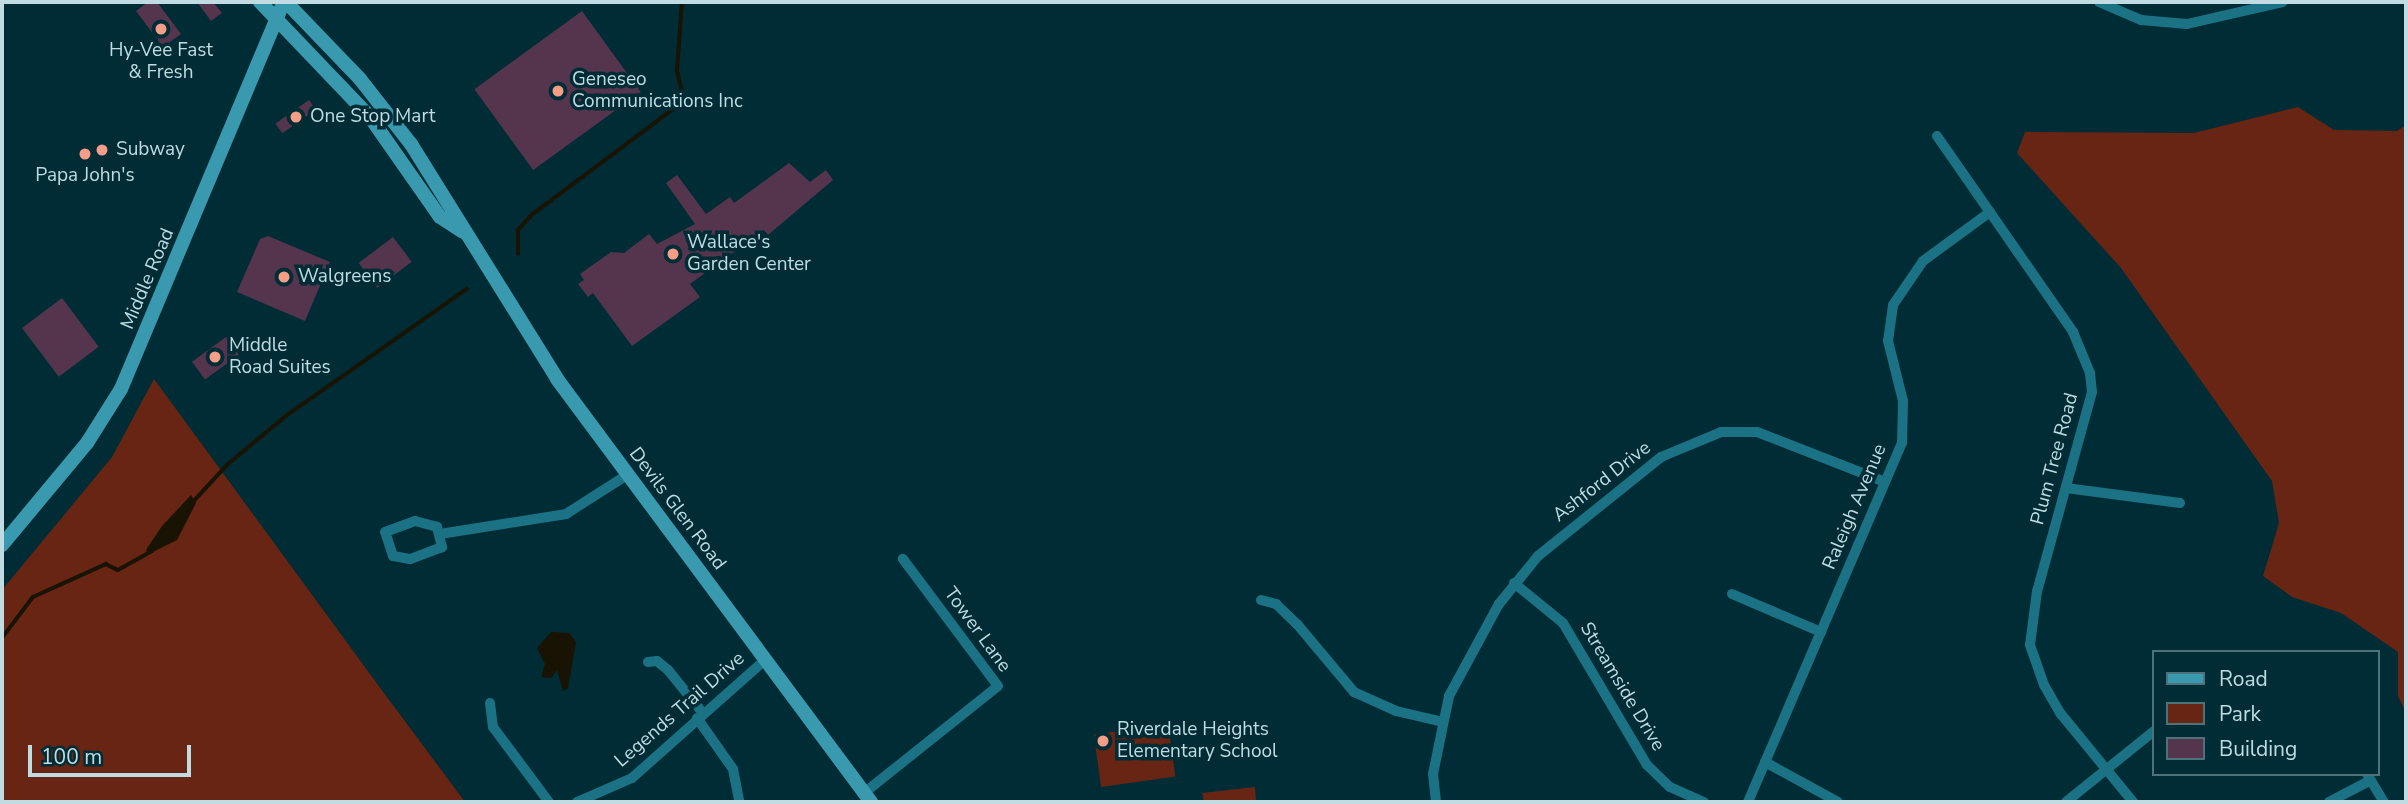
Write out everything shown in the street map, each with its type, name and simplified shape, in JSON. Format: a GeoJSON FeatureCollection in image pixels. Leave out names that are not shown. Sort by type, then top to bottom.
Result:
{"type":"FeatureCollection","features":[{"type":"Feature","properties":{"kind":"main road","name":"Devils Glen Road"},"geometry":{"type":"LineString","coordinates":[[260,2],[370,117],[440,217],[463,232]]}},
{"type":"Feature","properties":{"kind":"main road","name":"Devils Glen Road"},"geometry":{"type":"LineString","coordinates":[[285,2],[393,120],[455,209],[463,232],[627,475],[867,797]]}},
{"type":"Feature","properties":{"kind":"main road","name":"Middle Road"},"geometry":{"type":"LineString","coordinates":[[2,545],[87,443],[121,389],[285,2]]}},
{"type":"Feature","properties":{"kind":"street"},"geometry":{"type":"LineString","coordinates":[[2099,2],[2141,20],[2187,24],[2283,2]]}},
{"type":"Feature","properties":{"kind":"street","name":"Plum Tree Road"},"geometry":{"type":"LineString","coordinates":[[1937,136],[2073,332],[2090,373],[2092,392],[2037,591],[2030,645],[2049,695],[2133,802]]}},
{"type":"Feature","properties":{"kind":"street","name":"Raleigh Avenue"},"geometry":{"type":"LineString","coordinates":[[1748,802],[1885,482],[1904,425],[1888,341],[1893,305],[1923,261],[1990,212]]}},
{"type":"Feature","properties":{"kind":"street","name":"Ashford Drive"},"geometry":{"type":"LineString","coordinates":[[1436,802],[1433,774],[1443,722],[1479,635],[1514,583],[1560,536],[1661,457],[1721,432],[1757,432],[1885,482]]}},
{"type":"Feature","properties":{"kind":"street"},"geometry":{"type":"LineString","coordinates":[[440,534],[566,514],[627,475]]}},
{"type":"Feature","properties":{"kind":"street"},"geometry":{"type":"LineString","coordinates":[[2066,488],[2180,503]]}},
{"type":"Feature","properties":{"kind":"street"},"geometry":{"type":"LineString","coordinates":[[415,521],[430,521],[440,534],[442,547],[410,559],[393,556],[384,542],[388,528],[415,521]]}},
{"type":"Feature","properties":{"kind":"street","name":"Tower Lane"},"geometry":{"type":"LineString","coordinates":[[867,797],[998,687],[903,559]]}},
{"type":"Feature","properties":{"kind":"street","name":"Streamside Drive"},"geometry":{"type":"LineString","coordinates":[[1514,583],[1563,623],[1647,765],[1670,786],[1704,802]]}},
{"type":"Feature","properties":{"kind":"street"},"geometry":{"type":"LineString","coordinates":[[1732,594],[1821,632]]}},
{"type":"Feature","properties":{"kind":"street"},"geometry":{"type":"LineString","coordinates":[[1261,600],[1276,604],[1297,624],[1354,692],[1396,710],[1443,722]]}},
{"type":"Feature","properties":{"kind":"street","name":"Legends Trail Drive"},"geometry":{"type":"LineString","coordinates":[[577,802],[632,778],[766,659]]}},
{"type":"Feature","properties":{"kind":"street"},"geometry":{"type":"LineString","coordinates":[[648,662],[657,661],[668,670],[700,715],[733,769],[739,800]]}},
{"type":"Feature","properties":{"kind":"street"},"geometry":{"type":"LineString","coordinates":[[490,703],[493,727],[549,802]]}},
{"type":"Feature","properties":{"kind":"street"},"geometry":{"type":"LineString","coordinates":[[2066,802],[2152,733]]}},
{"type":"Feature","properties":{"kind":"street"},"geometry":{"type":"LineString","coordinates":[[1765,762],[1838,802]]}},
{"type":"Feature","properties":{"kind":"street"},"geometry":{"type":"LineString","coordinates":[[2329,802],[2369,777],[2384,802]]}},
{"type":"Feature","properties":{"kind":"green space"},"geometry":{"type":"Polygon","coordinates":[[[2298,107],[2334,130],[2397,131],[2406,125],[2406,713],[2398,696],[2398,652],[2341,613],[2292,597],[2263,576],[2279,523],[2272,481],[2121,268],[2017,153],[2025,132],[2194,133],[2298,107]]]}},
{"type":"Feature","properties":{"kind":"green space"},"geometry":{"type":"Polygon","coordinates":[[[154,379],[465,802],[2,802],[2,590],[112,457],[154,379]]]}},
{"type":"Feature","properties":{"kind":"green space"},"geometry":{"type":"Polygon","coordinates":[[[1168,724],[1175,776],[1101,787],[1094,734],[1168,724]]]}},
{"type":"Feature","properties":{"kind":"green space"},"geometry":{"type":"Polygon","coordinates":[[[1255,787],[1256,802],[1204,802],[1202,793],[1255,787]]]}},
{"type":"Feature","properties":{"kind":"shaded area"},"geometry":{"type":"Polygon","coordinates":[[[191,495],[196,503],[177,540],[149,554],[146,550],[162,526],[191,495]]]}},
{"type":"Feature","properties":{"kind":"shaded area"},"geometry":{"type":"Polygon","coordinates":[[[551,632],[569,633],[576,642],[568,688],[563,691],[557,670],[551,678],[541,677],[545,664],[537,648],[551,632]]]}},
{"type":"Feature","properties":{"kind":"building","name":"Hy-Vee Fast & Fresh"},"geometry":{"type":"Polygon","coordinates":[[[148,2],[157,2],[181,34],[163,47],[136,11],[148,2]]]}},
{"type":"Feature","properties":{"kind":"building"},"geometry":{"type":"Polygon","coordinates":[[[197,2],[213,2],[222,13],[211,21],[197,2]]]}},
{"type":"Feature","properties":{"kind":"building","name":"Geneseo Communications Inc"},"geometry":{"type":"Polygon","coordinates":[[[582,11],[641,92],[533,170],[474,89],[582,11]]]}},
{"type":"Feature","properties":{"kind":"building","name":"One Stop Mart"},"geometry":{"type":"Polygon","coordinates":[[[309,100],[316,110],[282,133],[275,124],[309,100]]]}},
{"type":"Feature","properties":{"kind":"building","name":"Wallace's Garden Center"},"geometry":{"type":"Polygon","coordinates":[[[789,163],[810,182],[826,170],[833,180],[768,235],[764,230],[690,284],[700,297],[632,346],[593,293],[588,297],[578,284],[584,280],[580,274],[611,252],[624,253],[649,234],[657,244],[695,224],[666,183],[677,175],[706,214],[730,197],[734,203],[789,163]]]}},
{"type":"Feature","properties":{"kind":"building","name":"Walgreens"},"geometry":{"type":"Polygon","coordinates":[[[268,236],[330,262],[305,321],[237,292],[260,239],[268,236]]]}},
{"type":"Feature","properties":{"kind":"building"},"geometry":{"type":"Polygon","coordinates":[[[393,237],[412,262],[377,288],[359,263],[393,237]]]}},
{"type":"Feature","properties":{"kind":"building"},"geometry":{"type":"Polygon","coordinates":[[[62,298],[99,347],[59,377],[22,328],[62,298]]]}},
{"type":"Feature","properties":{"kind":"building","name":"Middle Road Suites"},"geometry":{"type":"Polygon","coordinates":[[[226,337],[239,355],[205,379],[192,362],[226,337]]]}},
{"type":"Feature","properties":{"kind":"waterway"},"geometry":{"type":"LineString","coordinates":[[518,254],[518,230],[533,214],[684,101],[677,71],[682,2]]}},
{"type":"Feature","properties":{"kind":"waterway"},"geometry":{"type":"LineString","coordinates":[[193,502],[228,464],[286,416],[467,289]]}},
{"type":"Feature","properties":{"kind":"waterway"},"geometry":{"type":"LineString","coordinates":[[2,638],[33,597],[106,564],[118,570],[152,551]]}},
{"type":"Feature","properties":{"kind":"place","name":"Hy-Vee Fast & Fresh"},"geometry":{"type":"Point","coordinates":[161,29]}},
{"type":"Feature","properties":{"kind":"place","name":"Geneseo Communications Inc"},"geometry":{"type":"Point","coordinates":[558,91]}},
{"type":"Feature","properties":{"kind":"place","name":"One Stop Mart"},"geometry":{"type":"Point","coordinates":[296,117]}},
{"type":"Feature","properties":{"kind":"place","name":"Subway"},"geometry":{"type":"Point","coordinates":[102,150]}},
{"type":"Feature","properties":{"kind":"place","name":"Papa John's"},"geometry":{"type":"Point","coordinates":[85,154]}},
{"type":"Feature","properties":{"kind":"place","name":"Wallace's Garden Center"},"geometry":{"type":"Point","coordinates":[673,254]}},
{"type":"Feature","properties":{"kind":"place","name":"Walgreens"},"geometry":{"type":"Point","coordinates":[284,277]}},
{"type":"Feature","properties":{"kind":"place","name":"Middle Road Suites"},"geometry":{"type":"Point","coordinates":[215,357]}},
{"type":"Feature","properties":{"kind":"place","name":"Riverdale Heights Elementary School"},"geometry":{"type":"Point","coordinates":[1103,741]}}]}
